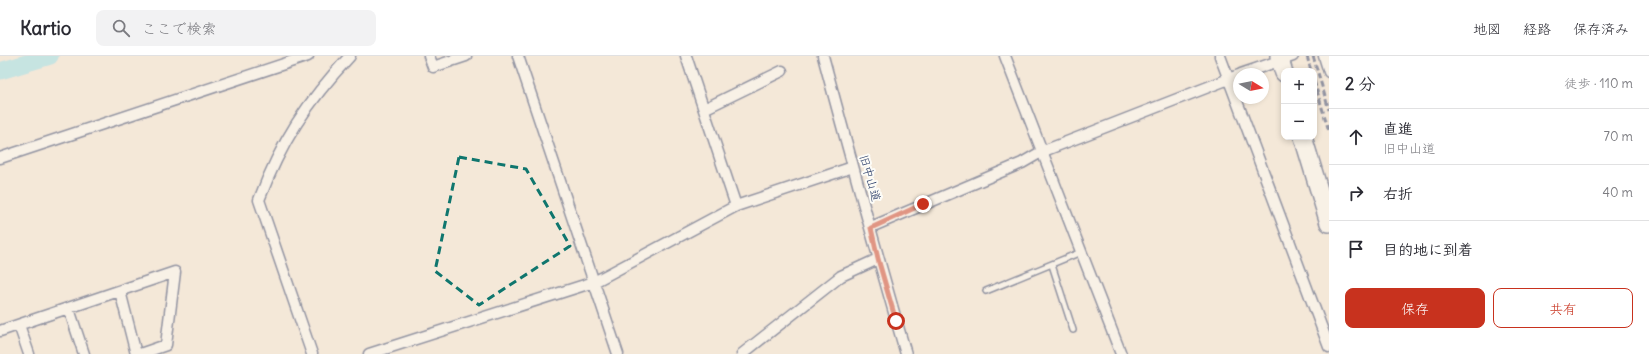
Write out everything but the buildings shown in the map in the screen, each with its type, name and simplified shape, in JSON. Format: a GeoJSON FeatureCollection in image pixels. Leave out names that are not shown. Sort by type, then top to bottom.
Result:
{"type":"FeatureCollection","features":[{"type":"Feature","properties":{"kind":"highway"},"geometry":{"type":"LineString","coordinates":[[1304,140],[1329,223]]}},
{"type":"Feature","properties":{"kind":"street"},"geometry":{"type":"LineString","coordinates":[[0,158],[308,56]]}},
{"type":"Feature","properties":{"kind":"street"},"geometry":{"type":"LineString","coordinates":[[312,354],[259,200],[272,165],[292,128],[322,86],[350,56]]}},
{"type":"Feature","properties":{"kind":"street"},"geometry":{"type":"LineString","coordinates":[[429,56],[433,67],[466,56]]}},
{"type":"Feature","properties":{"kind":"street"},"geometry":{"type":"LineString","coordinates":[[518,56],[618,354]]}},
{"type":"Feature","properties":{"kind":"street"},"geometry":{"type":"LineString","coordinates":[[686,56],[736,206]]}},
{"type":"Feature","properties":{"kind":"street","name":"旧中山道"},"geometry":{"type":"LineString","coordinates":[[822,56],[906,354]]}},
{"type":"Feature","properties":{"kind":"street"},"geometry":{"type":"LineString","coordinates":[[1005,56],[1041,152],[1121,354]]}},
{"type":"Feature","properties":{"kind":"street"},"geometry":{"type":"LineString","coordinates":[[1220,56],[1329,347]]}},
{"type":"Feature","properties":{"kind":"street"},"geometry":{"type":"LineString","coordinates":[[1324,56],[1329,72]]}},
{"type":"Feature","properties":{"kind":"street"},"geometry":{"type":"LineString","coordinates":[[1260,68],[1284,61]]}},
{"type":"Feature","properties":{"kind":"street"},"geometry":{"type":"LineString","coordinates":[[704,109],[782,71]]}},
{"type":"Feature","properties":{"kind":"street"},"geometry":{"type":"LineString","coordinates":[[871,228],[1022,163],[1041,152],[1233,76]]}},
{"type":"Feature","properties":{"kind":"street"},"geometry":{"type":"LineString","coordinates":[[370,354],[594,282],[736,206],[853,167]]}},
{"type":"Feature","properties":{"kind":"street"},"geometry":{"type":"LineString","coordinates":[[742,354],[841,276],[878,259]]}},
{"type":"Feature","properties":{"kind":"street"},"geometry":{"type":"LineString","coordinates":[[0,331],[175,272],[166,345],[140,354]]}},
{"type":"Feature","properties":{"kind":"street"},"geometry":{"type":"LineString","coordinates":[[120,291],[136,354]]}},
{"type":"Feature","properties":{"kind":"street"},"geometry":{"type":"LineString","coordinates":[[69,309],[84,354]]}},
{"type":"Feature","properties":{"kind":"street"},"geometry":{"type":"LineString","coordinates":[[19,325],[29,354]]}},
{"type":"Feature","properties":{"kind":"lane"},"geometry":{"type":"LineString","coordinates":[[986,291],[1081,252]]}},
{"type":"Feature","properties":{"kind":"lane"},"geometry":{"type":"LineString","coordinates":[[1052,265],[1073,330]]}},
{"type":"Feature","properties":{"kind":"highlighted area"},"geometry":{"type":"Polygon","coordinates":[[[459,157],[526,169],[570,246],[479,305],[435,271],[459,157]]]}},
{"type":"Feature","properties":{"kind":"waterway"},"geometry":{"type":"LineString","coordinates":[[0,71],[50,56]]}},
{"type":"Feature","properties":{"kind":"railway"},"geometry":{"type":"LineString","coordinates":[[1307,56],[1310,68]]}},
{"type":"Feature","properties":{"kind":"railway"},"geometry":{"type":"LineString","coordinates":[[1313,56],[1329,110]]}},
{"type":"Feature","properties":{"kind":"railway"},"geometry":{"type":"LineString","coordinates":[[1317,91],[1329,131]]}},
{"type":"Feature","properties":{"kind":"route"},"geometry":{"type":"LineString","coordinates":[[896,321],[878,259],[871,228],[923,204]]}}]}
